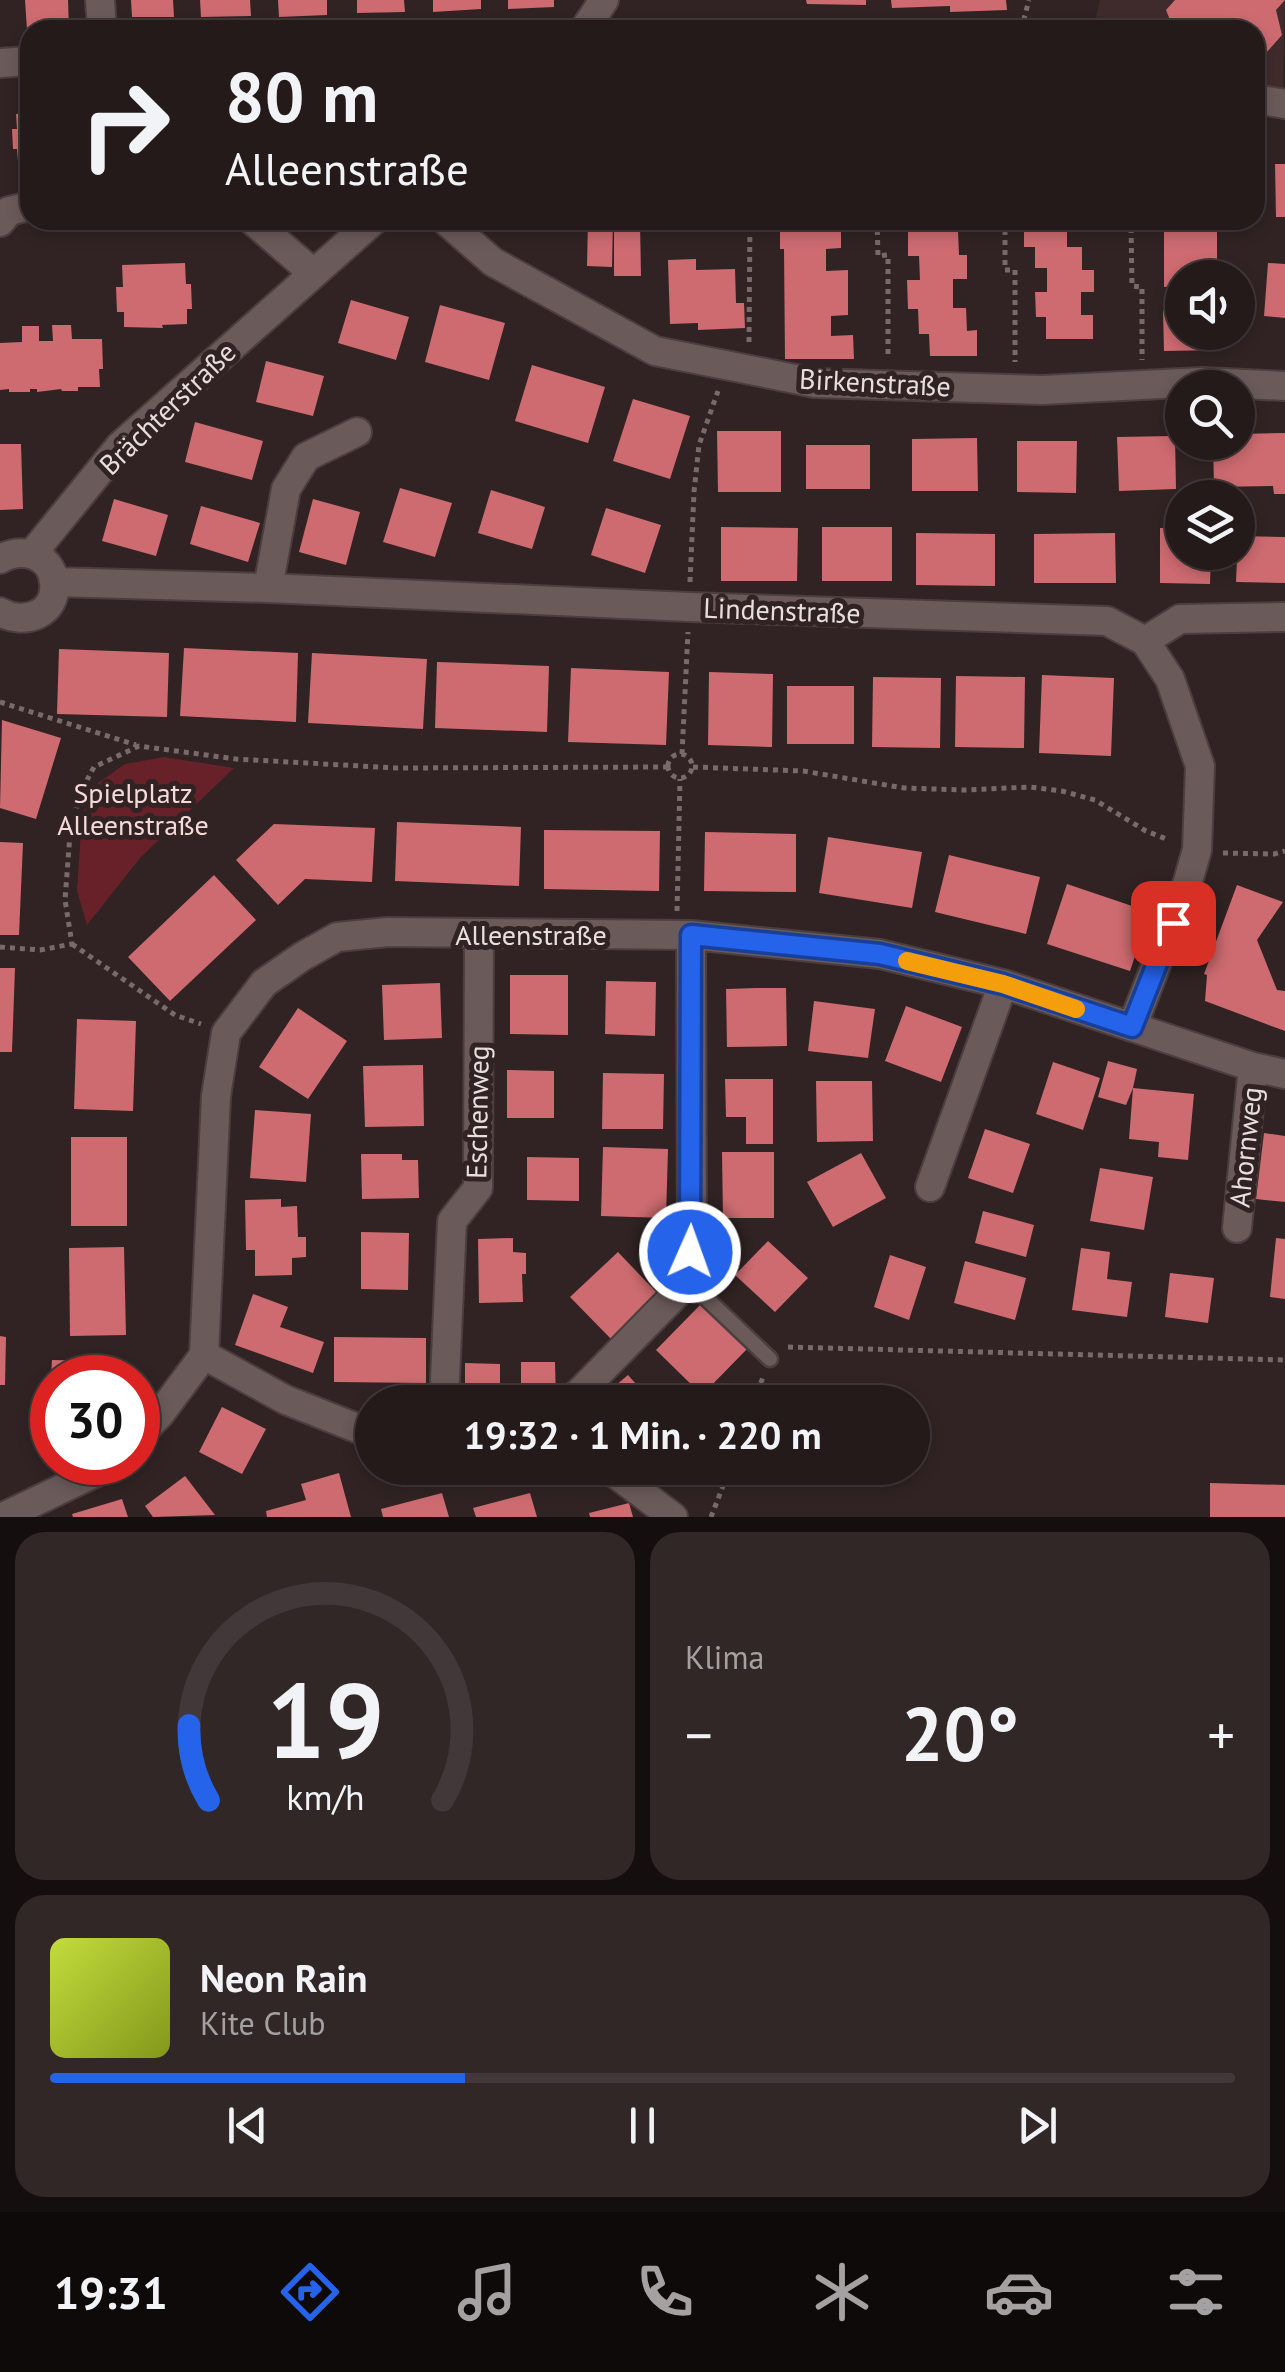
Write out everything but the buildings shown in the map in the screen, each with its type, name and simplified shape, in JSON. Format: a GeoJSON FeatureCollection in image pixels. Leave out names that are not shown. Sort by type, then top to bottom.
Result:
{"type":"FeatureCollection","features":[{"type":"Feature","properties":{"kind":"street"},"geometry":{"type":"LineString","coordinates":[[263,230],[313,274]]}},
{"type":"Feature","properties":{"kind":"street","name":"Brächterstraße"},"geometry":{"type":"LineString","coordinates":[[32,554],[120,446],[363,230]]}},
{"type":"Feature","properties":{"kind":"street","name":"Birkenstraße"},"geometry":{"type":"LineString","coordinates":[[456,230],[493,262],[655,351],[816,383],[1042,390],[1202,382],[1285,386]]}},
{"type":"Feature","properties":{"kind":"street"},"geometry":{"type":"LineString","coordinates":[[268,588],[286,489],[306,457],[357,432]]}},
{"type":"Feature","properties":{"kind":"street"},"geometry":{"type":"LineString","coordinates":[[0,559],[12,553],[32,554],[47,564],[54,582],[50,602],[35,616],[1,618]]}},
{"type":"Feature","properties":{"kind":"street","name":"Lindenstraße"},"geometry":{"type":"LineString","coordinates":[[54,582],[1107,620],[1144,641]]}},
{"type":"Feature","properties":{"kind":"street"},"geometry":{"type":"LineString","coordinates":[[1132,1027],[1197,850],[1200,766],[1170,679],[1144,641],[1180,619],[1285,617]]}},
{"type":"Feature","properties":{"kind":"street","name":"Alleenstraße"},"geometry":{"type":"LineString","coordinates":[[204,1355],[216,1096],[226,1033],[264,983],[337,937],[388,932],[684,935],[880,954],[1003,984],[1253,1067],[1285,1074]]}},
{"type":"Feature","properties":{"kind":"street","name":"Eschenweg"},"geometry":{"type":"LineString","coordinates":[[445,1385],[452,1221],[478,1188],[479,934]]}},
{"type":"Feature","properties":{"kind":"street"},"geometry":{"type":"LineString","coordinates":[[587,1385],[682,1288],[686,1279],[692,1240],[684,935]]}},
{"type":"Feature","properties":{"kind":"street"},"geometry":{"type":"LineString","coordinates":[[930,1187],[1003,984]]}},
{"type":"Feature","properties":{"kind":"street","name":"Ahornweg"},"geometry":{"type":"LineString","coordinates":[[1237,1228],[1253,1067]]}},
{"type":"Feature","properties":{"kind":"street"},"geometry":{"type":"LineString","coordinates":[[160,1414],[204,1355],[286,1400],[355,1427]]}},
{"type":"Feature","properties":{"kind":"street"},"geometry":{"type":"LineString","coordinates":[[2,1517],[70,1485]]}},
{"type":"Feature","properties":{"kind":"street"},"geometry":{"type":"LineString","coordinates":[[631,1485],[673,1517]]}},
{"type":"Feature","properties":{"kind":"lane"},"geometry":{"type":"LineString","coordinates":[[686,1279],[772,1353]]}},
{"type":"Feature","properties":{"kind":"path"},"geometry":{"type":"LineString","coordinates":[[749,336],[750,230]]}},
{"type":"Feature","properties":{"kind":"path"},"geometry":{"type":"LineString","coordinates":[[877,230],[878,256],[888,255],[888,362]]}},
{"type":"Feature","properties":{"kind":"path"},"geometry":{"type":"LineString","coordinates":[[1005,230],[1005,270],[1015,270],[1015,366]]}},
{"type":"Feature","properties":{"kind":"path"},"geometry":{"type":"LineString","coordinates":[[1132,230],[1132,286],[1142,287],[1142,362]]}},
{"type":"Feature","properties":{"kind":"path"},"geometry":{"type":"LineString","coordinates":[[682,754],[694,492],[699,445],[710,413]]}},
{"type":"Feature","properties":{"kind":"path"},"geometry":{"type":"LineString","coordinates":[[0,702],[139,746],[236,759],[396,768],[668,768]]}},
{"type":"Feature","properties":{"kind":"path"},"geometry":{"type":"LineString","coordinates":[[72,944],[65,900],[70,834],[80,793],[94,767],[139,746]]}},
{"type":"Feature","properties":{"kind":"path"},"geometry":{"type":"LineString","coordinates":[[682,754],[692,767],[688,776],[680,779],[668,768],[672,758],[682,754]]}},
{"type":"Feature","properties":{"kind":"path"},"geometry":{"type":"LineString","coordinates":[[692,767],[803,771],[904,788],[1030,787],[1062,791],[1094,800],[1146,831],[1197,850],[1232,854],[1285,851]]}},
{"type":"Feature","properties":{"kind":"path"},"geometry":{"type":"LineString","coordinates":[[680,779],[684,935]]}},
{"type":"Feature","properties":{"kind":"path"},"geometry":{"type":"LineString","coordinates":[[0,947],[40,950],[72,944],[175,1015],[226,1033]]}},
{"type":"Feature","properties":{"kind":"path"},"geometry":{"type":"LineString","coordinates":[[772,1353],[1285,1360]]}},
{"type":"Feature","properties":{"kind":"path"},"geometry":{"type":"LineString","coordinates":[[711,1517],[723,1485]]}},
{"type":"Feature","properties":{"kind":"shaded area"},"geometry":{"type":"Polygon","coordinates":[[[1100,0],[1285,0],[1283,90],[1265,86],[1265,20],[1095,20],[1100,0]]]}},
{"type":"Feature","properties":{"kind":"green space","name":"Spielplatz Alleenstraße"},"geometry":{"type":"Polygon","coordinates":[[[164,757],[234,768],[140,858],[87,925],[77,891],[82,815],[98,783],[125,764],[164,757]]]}},
{"type":"Feature","properties":{"kind":"slow traffic"},"geometry":{"type":"LineString","coordinates":[[907,961],[1003,984],[1076,1009]]}},
{"type":"Feature","properties":{"kind":"route"},"geometry":{"type":"LineString","coordinates":[[690,1252],[691,935],[880,954],[1003,984],[1132,1027],[1173,923]]}}]}
